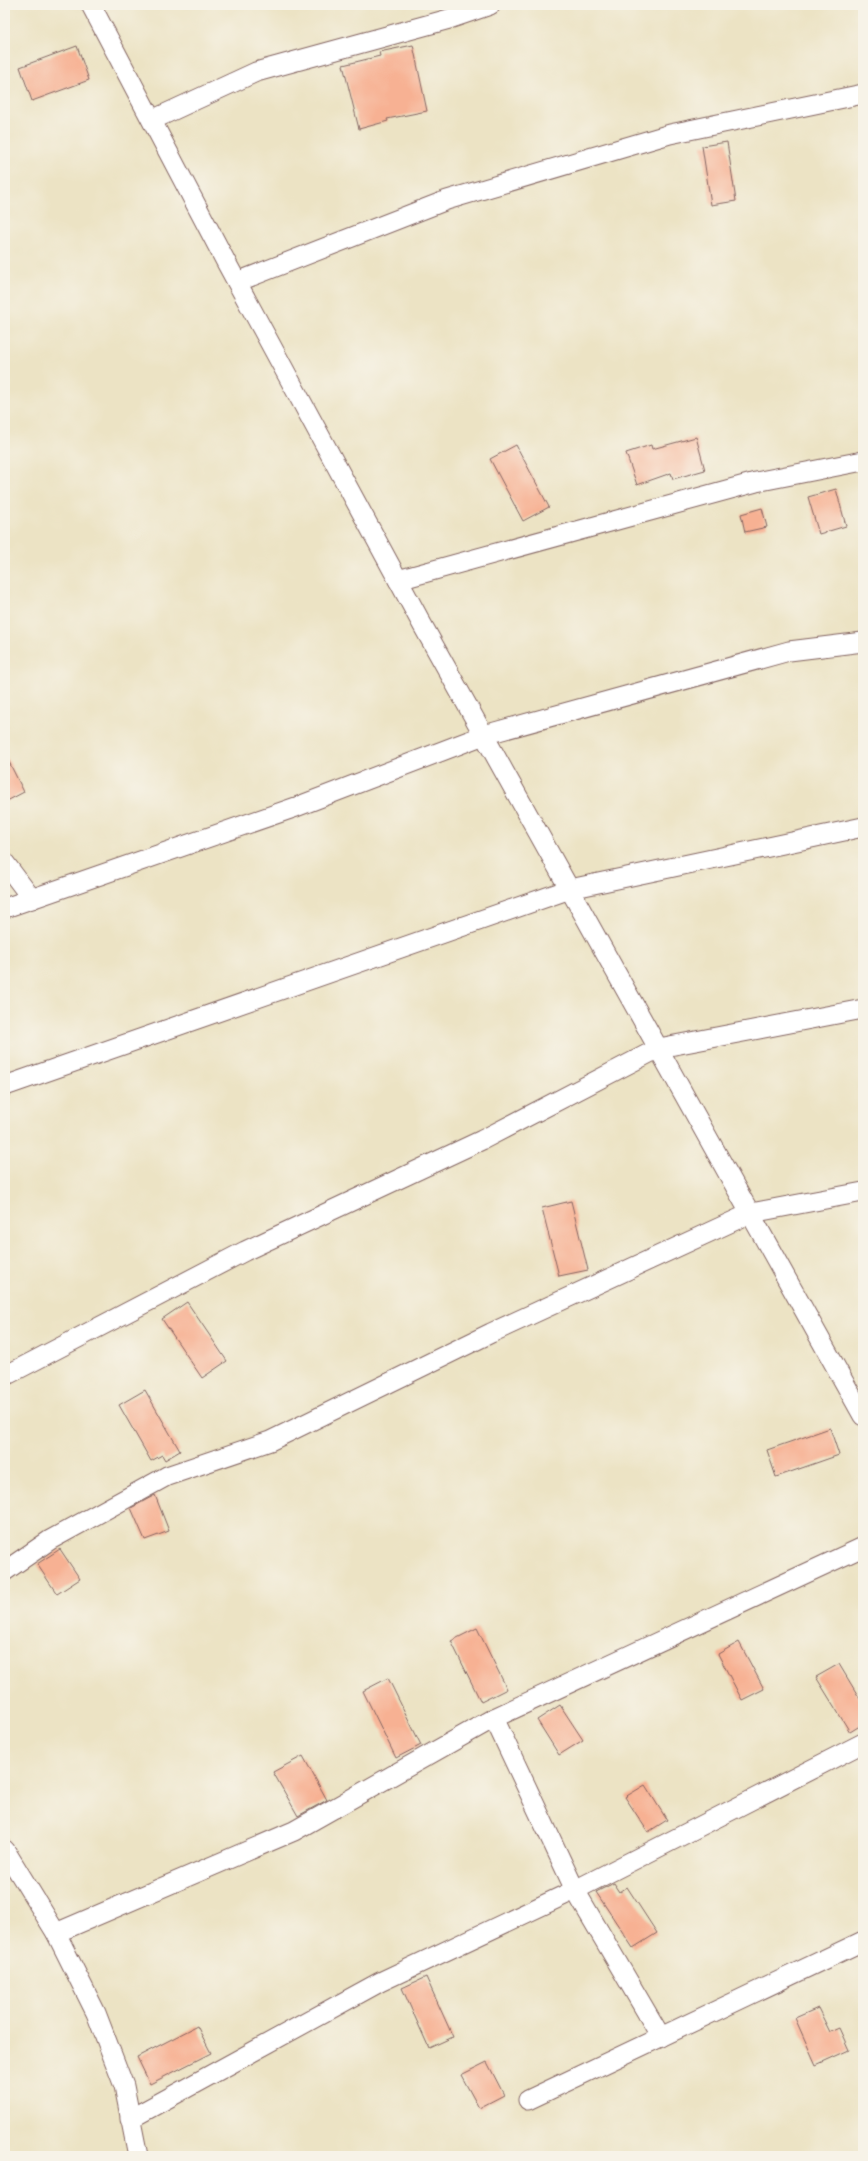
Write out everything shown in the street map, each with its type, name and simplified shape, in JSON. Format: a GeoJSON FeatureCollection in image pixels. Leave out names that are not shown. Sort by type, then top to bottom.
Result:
{"type":"FeatureCollection","features":[{"type":"Feature","properties":{"kind":"street"},"geometry":{"type":"LineString","coordinates":[[91,5],[237,282],[398,580],[660,1048],[863,1416]]}},
{"type":"Feature","properties":{"kind":"street"},"geometry":{"type":"LineString","coordinates":[[152,120],[256,72],[441,21],[490,5]]}},
{"type":"Feature","properties":{"kind":"street"},"geometry":{"type":"LineString","coordinates":[[237,282],[455,198],[670,134],[863,94]]}},
{"type":"Feature","properties":{"kind":"street"},"geometry":{"type":"LineString","coordinates":[[398,580],[756,482],[863,461]]}},
{"type":"Feature","properties":{"kind":"street"},"geometry":{"type":"LineString","coordinates":[[5,908],[296,807],[484,735],[789,651],[863,642]]}},
{"type":"Feature","properties":{"kind":"street"},"geometry":{"type":"LineString","coordinates":[[5,1086],[570,889],[863,827]]}},
{"type":"Feature","properties":{"kind":"street"},"geometry":{"type":"LineString","coordinates":[[5,863],[32,898]]}},
{"type":"Feature","properties":{"kind":"street"},"geometry":{"type":"LineString","coordinates":[[5,1376],[245,1251],[482,1140],[660,1048],[863,1009]]}},
{"type":"Feature","properties":{"kind":"street"},"geometry":{"type":"LineString","coordinates":[[5,1571],[50,1540],[167,1476],[270,1441],[492,1333],[750,1213],[863,1192]]}},
{"type":"Feature","properties":{"kind":"street"},"geometry":{"type":"LineString","coordinates":[[56,1933],[294,1831],[494,1718],[863,1547]]}},
{"type":"Feature","properties":{"kind":"street"},"geometry":{"type":"LineString","coordinates":[[494,1718],[575,1890],[661,2037]]}},
{"type":"Feature","properties":{"kind":"street"},"geometry":{"type":"LineString","coordinates":[[130,2119],[380,1982],[575,1890],[863,1743]]}},
{"type":"Feature","properties":{"kind":"street"},"geometry":{"type":"LineString","coordinates":[[5,1850],[56,1933],[96,2013],[124,2086],[138,2156]]}},
{"type":"Feature","properties":{"kind":"street"},"geometry":{"type":"LineString","coordinates":[[528,2100],[863,1942]]}},
{"type":"Feature","properties":{"kind":"building"},"geometry":{"type":"Polygon","coordinates":[[[413,45],[427,111],[387,119],[388,121],[359,129],[343,65],[380,56],[379,52],[413,45]]]}},
{"type":"Feature","properties":{"kind":"building"},"geometry":{"type":"Polygon","coordinates":[[[77,46],[89,80],[32,101],[20,67],[77,46]]]}},
{"type":"Feature","properties":{"kind":"building"},"geometry":{"type":"Polygon","coordinates":[[[727,142],[736,201],[711,205],[702,146],[727,142]]]}},
{"type":"Feature","properties":{"kind":"building"},"geometry":{"type":"Polygon","coordinates":[[[696,437],[705,470],[673,479],[671,473],[637,485],[626,453],[651,445],[652,449],[696,437]]]}},
{"type":"Feature","properties":{"kind":"building"},"geometry":{"type":"Polygon","coordinates":[[[516,445],[549,507],[523,521],[490,459],[516,445]]]}},
{"type":"Feature","properties":{"kind":"building"},"geometry":{"type":"Polygon","coordinates":[[[836,489],[846,526],[819,534],[808,497],[836,489]]]}},
{"type":"Feature","properties":{"kind":"building"},"geometry":{"type":"Polygon","coordinates":[[[762,508],[767,527],[745,532],[741,514],[762,508]]]}},
{"type":"Feature","properties":{"kind":"building"},"geometry":{"type":"Polygon","coordinates":[[[5,754],[24,792],[5,802],[5,754]]]}},
{"type":"Feature","properties":{"kind":"building"},"geometry":{"type":"Polygon","coordinates":[[[571,1201],[588,1270],[559,1276],[542,1208],[571,1201]]]}},
{"type":"Feature","properties":{"kind":"building"},"geometry":{"type":"Polygon","coordinates":[[[187,1302],[227,1361],[202,1378],[162,1319],[187,1302]]]}},
{"type":"Feature","properties":{"kind":"building"},"geometry":{"type":"Polygon","coordinates":[[[145,1390],[180,1451],[165,1460],[162,1455],[151,1461],[119,1405],[145,1390]]]}},
{"type":"Feature","properties":{"kind":"building"},"geometry":{"type":"Polygon","coordinates":[[[830,1428],[839,1455],[776,1477],[767,1450],[830,1428]]]}},
{"type":"Feature","properties":{"kind":"building"},"geometry":{"type":"Polygon","coordinates":[[[155,1495],[169,1531],[145,1540],[131,1508],[155,1495]]]}},
{"type":"Feature","properties":{"kind":"building"},"geometry":{"type":"Polygon","coordinates":[[[60,1549],[80,1579],[57,1594],[37,1564],[60,1549]]]}},
{"type":"Feature","properties":{"kind":"building"},"geometry":{"type":"Polygon","coordinates":[[[477,1628],[507,1689],[481,1702],[451,1641],[477,1628]]]}},
{"type":"Feature","properties":{"kind":"building"},"geometry":{"type":"Polygon","coordinates":[[[739,1642],[764,1689],[742,1700],[718,1654],[739,1642]]]}},
{"type":"Feature","properties":{"kind":"building"},"geometry":{"type":"Polygon","coordinates":[[[839,1664],[863,1704],[863,1724],[850,1732],[816,1677],[839,1664]]]}},
{"type":"Feature","properties":{"kind":"building"},"geometry":{"type":"Polygon","coordinates":[[[388,1678],[421,1745],[396,1758],[363,1691],[388,1678]]]}},
{"type":"Feature","properties":{"kind":"building"},"geometry":{"type":"Polygon","coordinates":[[[560,1705],[583,1740],[559,1755],[537,1720],[560,1705]]]}},
{"type":"Feature","properties":{"kind":"building"},"geometry":{"type":"Polygon","coordinates":[[[303,1756],[327,1800],[298,1816],[273,1772],[303,1756]]]}},
{"type":"Feature","properties":{"kind":"building"},"geometry":{"type":"Polygon","coordinates":[[[645,1785],[667,1820],[648,1832],[625,1797],[645,1785]]]}},
{"type":"Feature","properties":{"kind":"building"},"geometry":{"type":"Polygon","coordinates":[[[614,1883],[620,1892],[627,1887],[657,1933],[633,1948],[596,1892],[614,1883]]]}},
{"type":"Feature","properties":{"kind":"building"},"geometry":{"type":"Polygon","coordinates":[[[426,1977],[453,2037],[429,2048],[402,1988],[426,1977]]]}},
{"type":"Feature","properties":{"kind":"building"},"geometry":{"type":"Polygon","coordinates":[[[818,2008],[830,2032],[839,2028],[849,2050],[816,2065],[795,2018],[818,2008]]]}},
{"type":"Feature","properties":{"kind":"building"},"geometry":{"type":"Polygon","coordinates":[[[197,2026],[211,2053],[150,2084],[137,2057],[197,2026]]]}},
{"type":"Feature","properties":{"kind":"building"},"geometry":{"type":"Polygon","coordinates":[[[487,2062],[504,2095],[479,2108],[461,2075],[487,2062]]]}}]}
